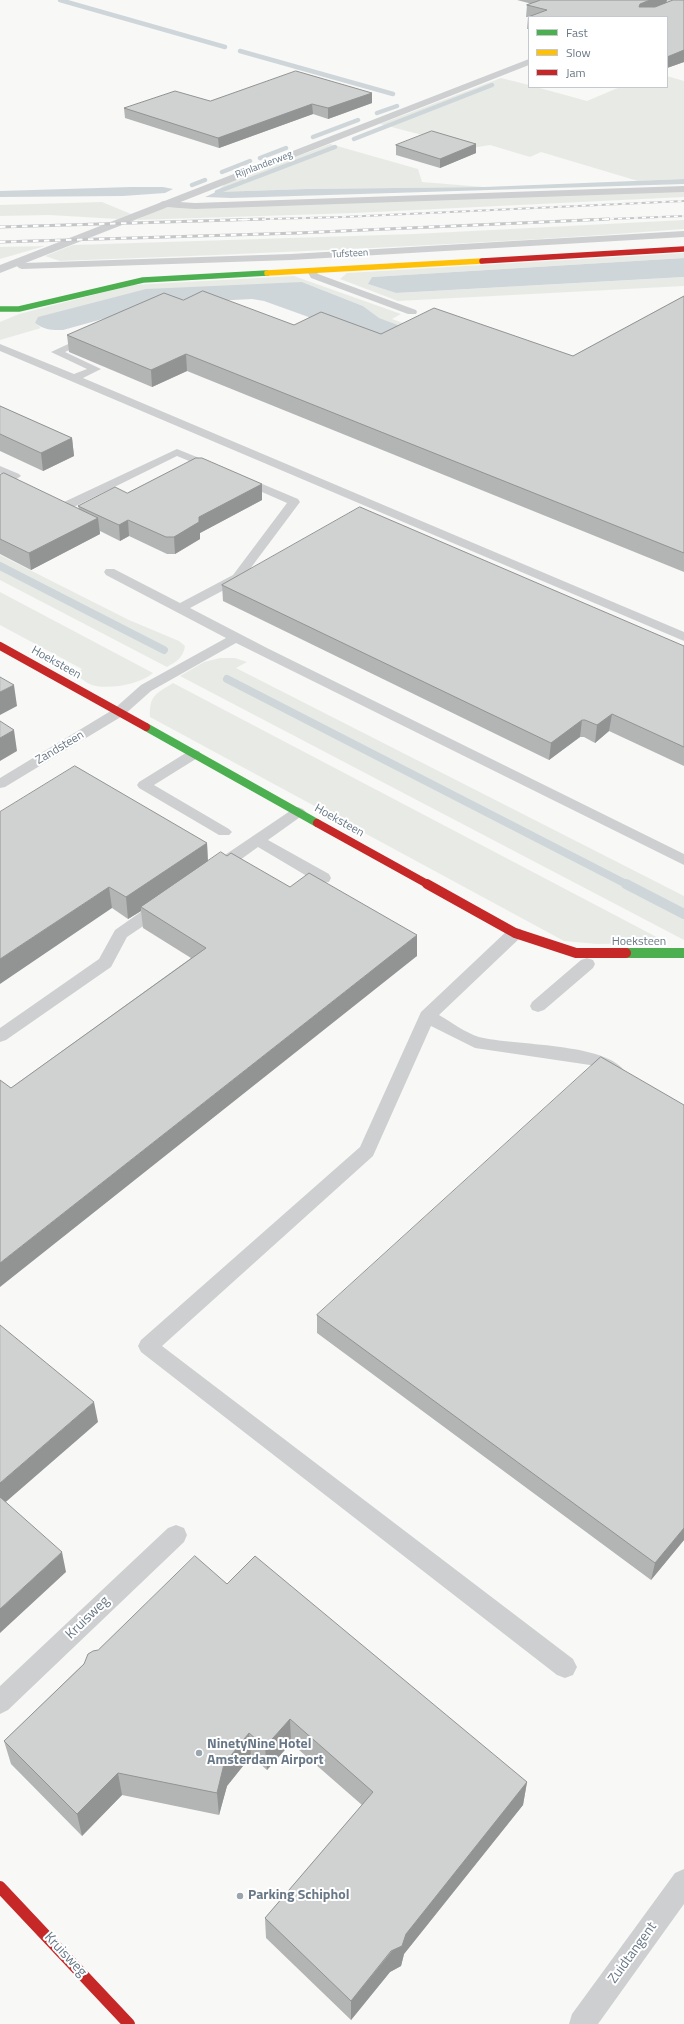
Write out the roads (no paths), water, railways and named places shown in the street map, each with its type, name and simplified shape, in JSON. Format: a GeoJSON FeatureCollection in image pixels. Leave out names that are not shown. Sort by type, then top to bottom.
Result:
{"type":"FeatureCollection","features":[{"type":"Feature","properties":{"kind":"street","name":"Rijnlanderweg"},"geometry":{"type":"LineString","coordinates":[[0,269],[528,62]]}},
{"type":"Feature","properties":{"kind":"street","name":"Tufsteen"},"geometry":{"type":"LineString","coordinates":[[0,308],[19,309],[143,280],[684,249]]}},
{"type":"Feature","properties":{"kind":"street","name":"Hoeksteen"},"geometry":{"type":"LineString","coordinates":[[0,646],[515,933],[576,953],[684,954]]}},
{"type":"Feature","properties":{"kind":"street","name":"Kruisweg"},"geometry":{"type":"LineString","coordinates":[[0,1887],[129,2024]]}},
{"type":"Feature","properties":{"kind":"lane"},"geometry":{"type":"LineString","coordinates":[[163,204],[195,206],[684,189]]}},
{"type":"Feature","properties":{"kind":"lane","name":"Tufsteen"},"geometry":{"type":"LineString","coordinates":[[18,262],[22,266],[291,257],[684,234]]}},
{"type":"Feature","properties":{"kind":"lane"},"geometry":{"type":"LineString","coordinates":[[312,271],[314,276],[412,312]]}},
{"type":"Feature","properties":{"kind":"lane"},"geometry":{"type":"LineString","coordinates":[[74,378],[96,369],[56,352],[79,342]]}},
{"type":"Feature","properties":{"kind":"lane"},"geometry":{"type":"LineString","coordinates":[[0,348],[684,637]]}},
{"type":"Feature","properties":{"kind":"lane"},"geometry":{"type":"LineString","coordinates":[[68,505],[177,452],[294,502],[237,578],[179,609]]}},
{"type":"Feature","properties":{"kind":"lane"},"geometry":{"type":"LineString","coordinates":[[0,469],[15,476]]}},
{"type":"Feature","properties":{"kind":"lane"},"geometry":{"type":"LineString","coordinates":[[110,572],[235,638],[684,860]]}},
{"type":"Feature","properties":{"kind":"lane","name":"Zandsteen"},"geometry":{"type":"LineString","coordinates":[[0,784],[119,712],[146,688],[235,638]]}},
{"type":"Feature","properties":{"kind":"lane"},"geometry":{"type":"LineString","coordinates":[[194,754],[144,785],[224,832]]}},
{"type":"Feature","properties":{"kind":"lane"},"geometry":{"type":"LineString","coordinates":[[205,876],[298,812]]}},
{"type":"Feature","properties":{"kind":"lane"},"geometry":{"type":"LineString","coordinates":[[257,840],[323,878]]}},
{"type":"Feature","properties":{"kind":"lane"},"geometry":{"type":"LineString","coordinates":[[0,1036],[105,962],[121,934],[173,898]]}},
{"type":"Feature","properties":{"kind":"lane"},"geometry":{"type":"LineString","coordinates":[[515,933],[427,1016],[367,1151],[148,1346],[565,1667]]}},
{"type":"Feature","properties":{"kind":"lane"},"geometry":{"type":"LineString","coordinates":[[538,1006],[586,964]]}},
{"type":"Feature","properties":{"kind":"lane"},"geometry":{"type":"LineString","coordinates":[[427,1016],[475,1042],[594,1060],[629,1079]]}},
{"type":"Feature","properties":{"kind":"lane","name":"Kruisweg"},"geometry":{"type":"LineString","coordinates":[[0,1702],[176,1534]]}},
{"type":"Feature","properties":{"kind":"lane","name":"Zuidtangent"},"geometry":{"type":"LineString","coordinates":[[582,2024],[684,1882]]}},
{"type":"Feature","properties":{"kind":"waterway"},"geometry":{"type":"LineString","coordinates":[[60,0],[225,47]]}},
{"type":"Feature","properties":{"kind":"waterway"},"geometry":{"type":"LineString","coordinates":[[240,51],[393,94]]}},
{"type":"Feature","properties":{"kind":"waterway"},"geometry":{"type":"LineString","coordinates":[[354,139],[492,85]]}},
{"type":"Feature","properties":{"kind":"waterway"},"geometry":{"type":"LineString","coordinates":[[377,113],[397,106]]}},
{"type":"Feature","properties":{"kind":"waterway"},"geometry":{"type":"LineString","coordinates":[[313,137],[358,120]]}},
{"type":"Feature","properties":{"kind":"waterway"},"geometry":{"type":"LineString","coordinates":[[217,192],[335,147]]}},
{"type":"Feature","properties":{"kind":"waterway"},"geometry":{"type":"LineString","coordinates":[[260,158],[286,148]]}},
{"type":"Feature","properties":{"kind":"waterway"},"geometry":{"type":"LineString","coordinates":[[222,172],[250,161]]}},
{"type":"Feature","properties":{"kind":"waterway"},"geometry":{"type":"LineString","coordinates":[[192,185],[205,180]]}},
{"type":"Feature","properties":{"kind":"waterway"},"geometry":{"type":"LineString","coordinates":[[0,566],[164,650]]}},
{"type":"Feature","properties":{"kind":"waterway"},"geometry":{"type":"LineString","coordinates":[[227,679],[628,885]]}},
{"type":"Feature","properties":{"kind":"waterway"},"geometry":{"type":"LineString","coordinates":[[626,884],[684,914]]}},
{"type":"Feature","properties":{"kind":"railway"},"geometry":{"type":"LineString","coordinates":[[238,220],[343,217],[684,201]]}},
{"type":"Feature","properties":{"kind":"railway"},"geometry":{"type":"LineString","coordinates":[[594,220],[684,216]]}},
{"type":"Feature","properties":{"kind":"railway"},"geometry":{"type":"LineString","coordinates":[[238,220],[264,219]]}},
{"type":"Feature","properties":{"kind":"railway"},"geometry":{"type":"LineString","coordinates":[[594,220],[609,219]]}},
{"type":"Feature","properties":{"kind":"railway"},"geometry":{"type":"LineString","coordinates":[[230,220],[238,220]]}},
{"type":"Feature","properties":{"kind":"railway"},"geometry":{"type":"LineString","coordinates":[[0,227],[238,220]]}},
{"type":"Feature","properties":{"kind":"railway"},"geometry":{"type":"LineString","coordinates":[[586,220],[594,220]]}},
{"type":"Feature","properties":{"kind":"railway"},"geometry":{"type":"LineString","coordinates":[[0,242],[298,233],[594,220]]}},
{"type":"Feature","properties":{"kind":"place","name":"NinetyNine Hotel Amsterdam Airport"},"geometry":{"type":"Point","coordinates":[199,1753]}},
{"type":"Feature","properties":{"kind":"place","name":"Parking Schiphol"},"geometry":{"type":"Point","coordinates":[240,1896]}}]}
